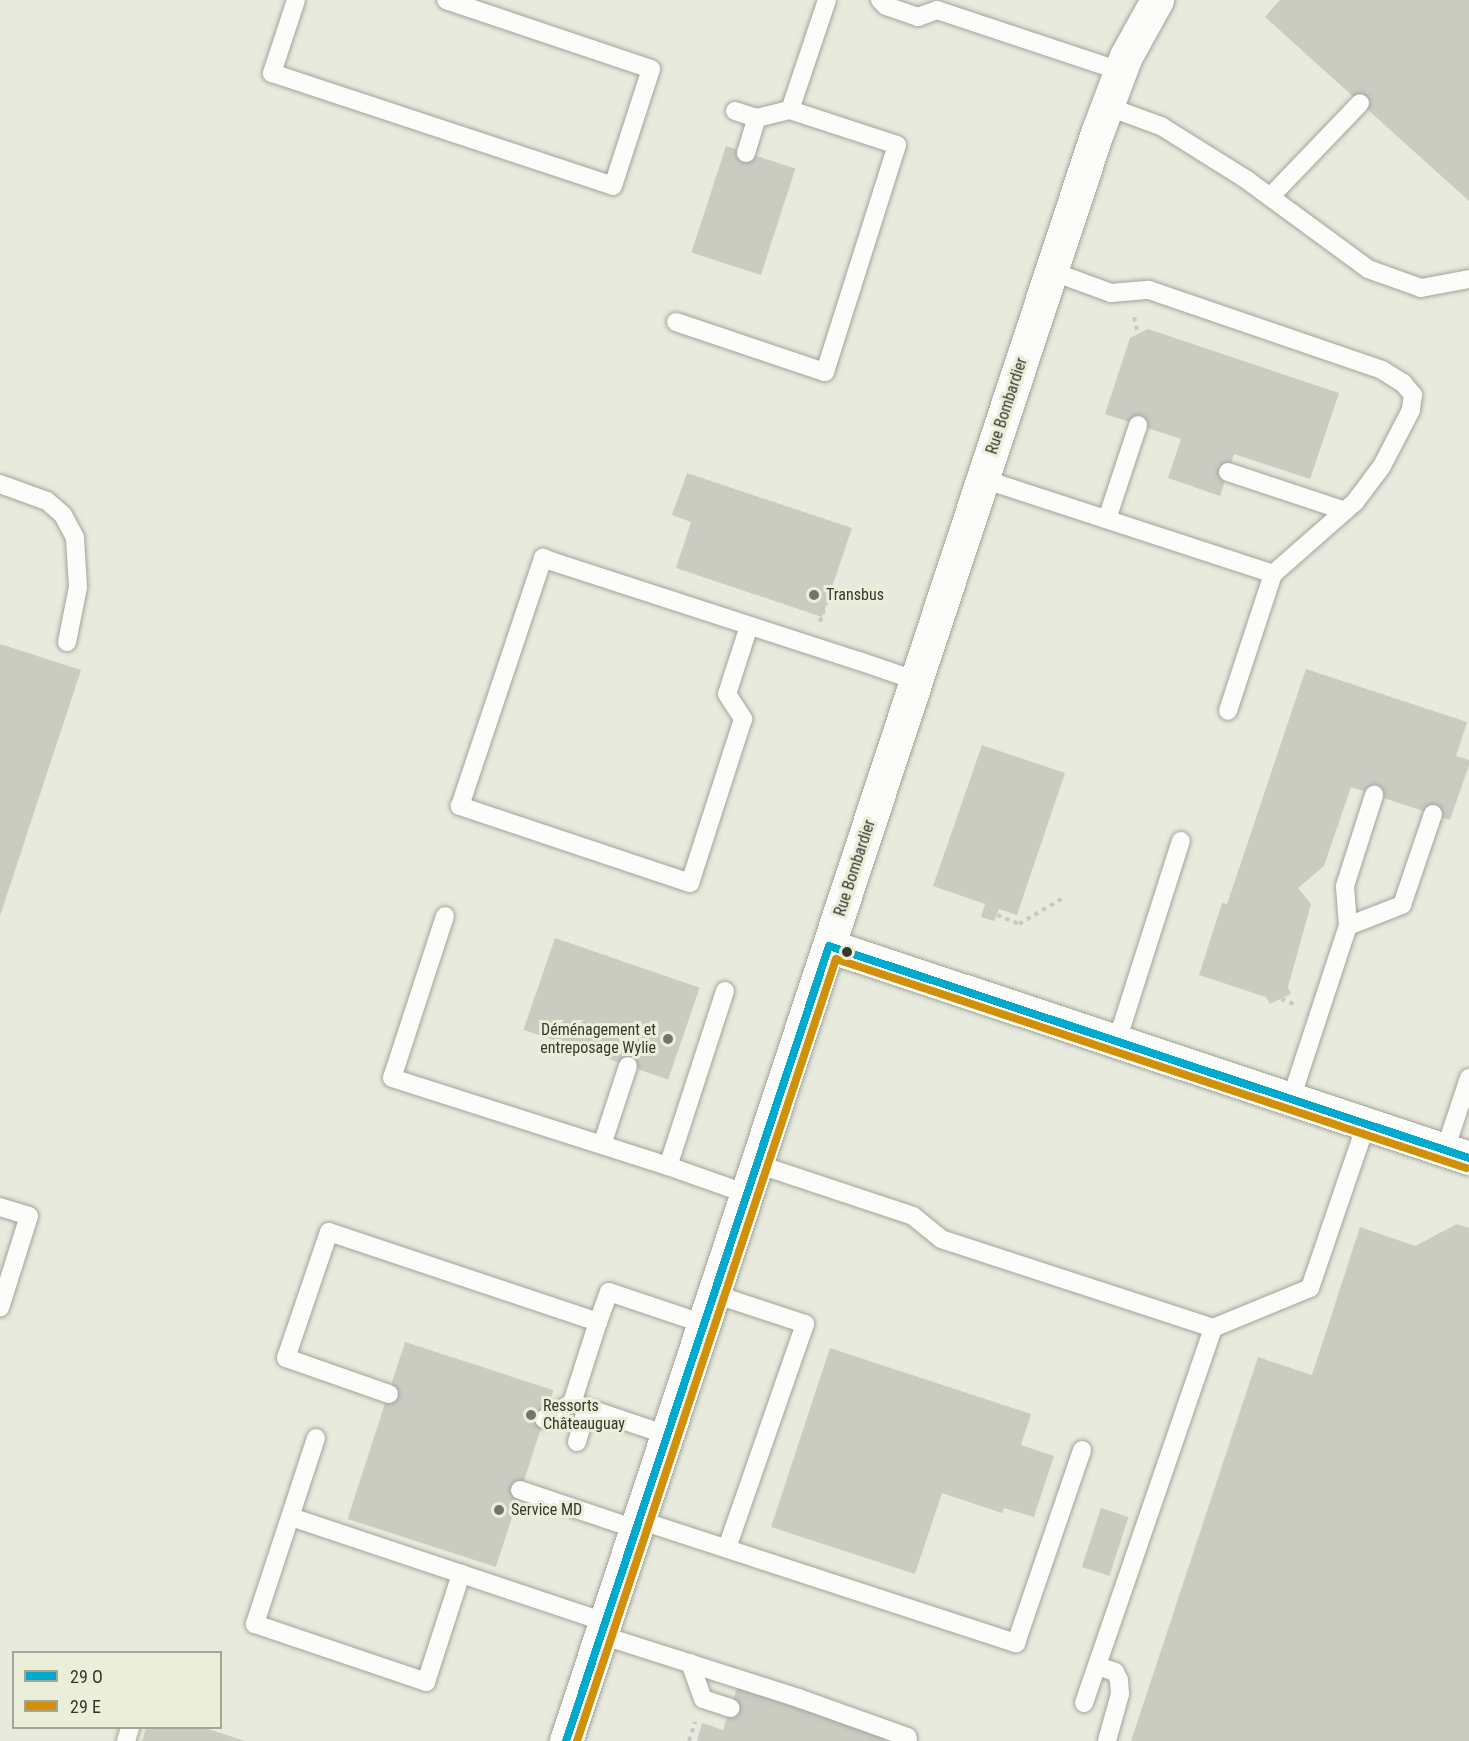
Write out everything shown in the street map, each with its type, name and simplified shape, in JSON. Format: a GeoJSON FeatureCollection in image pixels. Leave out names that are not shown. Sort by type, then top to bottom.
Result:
{"type":"FeatureCollection","features":[{"type":"Feature","properties":{"kind":"street","name":"Rue Bombardier"},"geometry":{"type":"LineString","coordinates":[[566,1741],[1106,106],[1120,71],[1157,0]]}},
{"type":"Feature","properties":{"kind":"street"},"geometry":{"type":"LineString","coordinates":[[829,946],[1457,1154]]}},
{"type":"Feature","properties":{"kind":"lane"},"geometry":{"type":"LineString","coordinates":[[296,0],[272,73],[613,186],[651,69],[446,0]]}},
{"type":"Feature","properties":{"kind":"lane"},"geometry":{"type":"LineString","coordinates":[[790,110],[827,0]]}},
{"type":"Feature","properties":{"kind":"lane"},"geometry":{"type":"LineString","coordinates":[[880,0],[918,17],[934,5],[1120,71]]}},
{"type":"Feature","properties":{"kind":"lane"},"geometry":{"type":"LineString","coordinates":[[1270,197],[1360,103]]}},
{"type":"Feature","properties":{"kind":"lane"},"geometry":{"type":"LineString","coordinates":[[1106,106],[1161,126],[1270,197],[1368,269],[1421,288],[1469,279]]}},
{"type":"Feature","properties":{"kind":"lane"},"geometry":{"type":"LineString","coordinates":[[676,322],[825,372],[897,145],[790,110],[757,118],[735,111]]}},
{"type":"Feature","properties":{"kind":"lane"},"geometry":{"type":"LineString","coordinates":[[746,153],[757,118]]}},
{"type":"Feature","properties":{"kind":"lane"},"geometry":{"type":"LineString","coordinates":[[1051,271],[1112,293],[1149,290],[1382,370],[1403,383],[1413,395],[1411,410],[1382,466],[1345,511],[1273,574],[1228,711]]}},
{"type":"Feature","properties":{"kind":"lane"},"geometry":{"type":"LineString","coordinates":[[1107,519],[1138,425]]}},
{"type":"Feature","properties":{"kind":"lane"},"geometry":{"type":"LineString","coordinates":[[1228,472],[1345,511]]}},
{"type":"Feature","properties":{"kind":"lane"},"geometry":{"type":"LineString","coordinates":[[983,479],[1273,574]]}},
{"type":"Feature","properties":{"kind":"lane"},"geometry":{"type":"LineString","coordinates":[[0,484],[47,501],[63,515],[75,538],[78,587],[67,642]]}},
{"type":"Feature","properties":{"kind":"lane"},"geometry":{"type":"LineString","coordinates":[[749,626],[727,694],[743,719],[690,883],[460,806],[543,558],[917,681]]}},
{"type":"Feature","properties":{"kind":"lane"},"geometry":{"type":"LineString","coordinates":[[1291,1099],[1348,926],[1345,886],[1374,795]]}},
{"type":"Feature","properties":{"kind":"lane"},"geometry":{"type":"LineString","coordinates":[[1348,926],[1402,905],[1433,814]]}},
{"type":"Feature","properties":{"kind":"lane"},"geometry":{"type":"LineString","coordinates":[[1117,1041],[1181,841]]}},
{"type":"Feature","properties":{"kind":"lane"},"geometry":{"type":"LineString","coordinates":[[445,916],[392,1077],[668,1167],[752,1179],[913,1216],[941,1239],[1213,1328],[1310,1288],[1366,1124]]}},
{"type":"Feature","properties":{"kind":"lane"},"geometry":{"type":"LineString","coordinates":[[668,1167],[725,991]]}},
{"type":"Feature","properties":{"kind":"lane"},"geometry":{"type":"LineString","coordinates":[[602,1145],[628,1066]]}},
{"type":"Feature","properties":{"kind":"lane"},"geometry":{"type":"LineString","coordinates":[[1457,1154],[1469,1078]]}},
{"type":"Feature","properties":{"kind":"lane"},"geometry":{"type":"LineString","coordinates":[[0,1207],[29,1216],[8,1257],[0,1308]]}},
{"type":"Feature","properties":{"kind":"lane"},"geometry":{"type":"LineString","coordinates":[[388,1394],[286,1358],[328,1232],[598,1322]]}},
{"type":"Feature","properties":{"kind":"lane"},"geometry":{"type":"LineString","coordinates":[[577,1442],[579,1406],[598,1322],[609,1292],[804,1324],[727,1548]]}},
{"type":"Feature","properties":{"kind":"lane"},"geometry":{"type":"LineString","coordinates":[[1084,1703],[1213,1328]]}},
{"type":"Feature","properties":{"kind":"lane"},"geometry":{"type":"LineString","coordinates":[[544,1419],[579,1406],[667,1435]]}},
{"type":"Feature","properties":{"kind":"lane"},"geometry":{"type":"LineString","coordinates":[[316,1438],[255,1624],[426,1682],[461,1574]]}},
{"type":"Feature","properties":{"kind":"lane"},"geometry":{"type":"LineString","coordinates":[[520,1490],[638,1525],[727,1548],[1016,1642],[1082,1450]]}},
{"type":"Feature","properties":{"kind":"lane"},"geometry":{"type":"LineString","coordinates":[[291,1516],[461,1574],[690,1663],[801,1698],[907,1737],[908,1741]]}},
{"type":"Feature","properties":{"kind":"lane"},"geometry":{"type":"LineString","coordinates":[[690,1663],[703,1699],[730,1708]]}},
{"type":"Feature","properties":{"kind":"lane"},"geometry":{"type":"LineString","coordinates":[[1097,1666],[1115,1671],[1119,1680],[1120,1694],[1107,1741]]}},
{"type":"Feature","properties":{"kind":"path"},"geometry":{"type":"LineString","coordinates":[[819,625],[828,598]]}},
{"type":"Feature","properties":{"kind":"path"},"geometry":{"type":"LineString","coordinates":[[997,915],[1019,924],[1063,898]]}},
{"type":"Feature","properties":{"kind":"path"},"geometry":{"type":"LineString","coordinates":[[689,1741],[697,1716]]}},
{"type":"Feature","properties":{"kind":"building"},"geometry":{"type":"Polygon","coordinates":[[[1280,0],[1469,0],[1469,201],[1265,17],[1280,0]]]}},
{"type":"Feature","properties":{"kind":"building"},"geometry":{"type":"Polygon","coordinates":[[[726,146],[795,169],[761,275],[691,253],[726,146]]]}},
{"type":"Feature","properties":{"kind":"building"},"geometry":{"type":"Polygon","coordinates":[[[1148,329],[1339,393],[1310,479],[1234,454],[1220,496],[1168,478],[1181,439],[1105,414],[1130,338],[1148,329]]]}},
{"type":"Feature","properties":{"kind":"building"},"geometry":{"type":"Polygon","coordinates":[[[687,473],[852,528],[822,617],[676,568],[691,522],[672,515],[687,473]]]}},
{"type":"Feature","properties":{"kind":"building"},"geometry":{"type":"Polygon","coordinates":[[[0,644],[81,670],[0,916],[0,644]]]}},
{"type":"Feature","properties":{"kind":"building"},"geometry":{"type":"Polygon","coordinates":[[[1306,669],[1467,722],[1456,756],[1469,760],[1469,765],[1450,820],[1351,787],[1324,866],[1298,888],[1311,904],[1288,987],[1291,994],[1270,1004],[1266,997],[1199,975],[1222,903],[1227,904],[1306,669]]]}},
{"type":"Feature","properties":{"kind":"building"},"geometry":{"type":"Polygon","coordinates":[[[982,745],[1065,773],[1017,915],[999,909],[994,921],[981,917],[985,904],[933,886],[982,745]]]}},
{"type":"Feature","properties":{"kind":"building"},"geometry":{"type":"Polygon","coordinates":[[[555,938],[700,988],[668,1080],[523,1030],[555,938]]]}},
{"type":"Feature","properties":{"kind":"building"},"geometry":{"type":"Polygon","coordinates":[[[1457,1224],[1469,1228],[1469,1741],[1131,1741],[1258,1357],[1312,1375],[1360,1227],[1415,1246],[1457,1224]]]}},
{"type":"Feature","properties":{"kind":"building"},"geometry":{"type":"Polygon","coordinates":[[[405,1342],[553,1390],[496,1567],[348,1519],[405,1342]]]}},
{"type":"Feature","properties":{"kind":"building"},"geometry":{"type":"Polygon","coordinates":[[[830,1348],[1031,1414],[1021,1445],[1054,1456],[1034,1517],[1004,1508],[1002,1513],[942,1493],[915,1574],[771,1527],[830,1348]]]}},
{"type":"Feature","properties":{"kind":"building"},"geometry":{"type":"Polygon","coordinates":[[[1101,1508],[1129,1517],[1109,1576],[1082,1567],[1101,1508]]]}},
{"type":"Feature","properties":{"kind":"building"},"geometry":{"type":"Polygon","coordinates":[[[737,1688],[885,1737],[884,1741],[697,1741],[702,1723],[723,1730],[737,1688]]]}},
{"type":"Feature","properties":{"kind":"building"},"geometry":{"type":"Polygon","coordinates":[[[146,1729],[208,1729],[245,1741],[142,1741],[146,1729]]]}},
{"type":"Feature","properties":{"kind":"transit line"},"geometry":{"type":"LineString","coordinates":[[566,1741],[829,946],[1469,1158]]}},
{"type":"Feature","properties":{"kind":"transit line"},"geometry":{"type":"LineString","coordinates":[[577,1741],[836,959],[1466,1168]]}},
{"type":"Feature","properties":{"kind":"place","name":"Transbus"},"geometry":{"type":"Point","coordinates":[814,595]}},
{"type":"Feature","properties":{"kind":"place","name":"Déménagement et entreposage Wylie"},"geometry":{"type":"Point","coordinates":[668,1039]}},
{"type":"Feature","properties":{"kind":"place","name":"Ressorts Châteauguay"},"geometry":{"type":"Point","coordinates":[531,1415]}},
{"type":"Feature","properties":{"kind":"place","name":"Service MD"},"geometry":{"type":"Point","coordinates":[499,1510]}}]}
